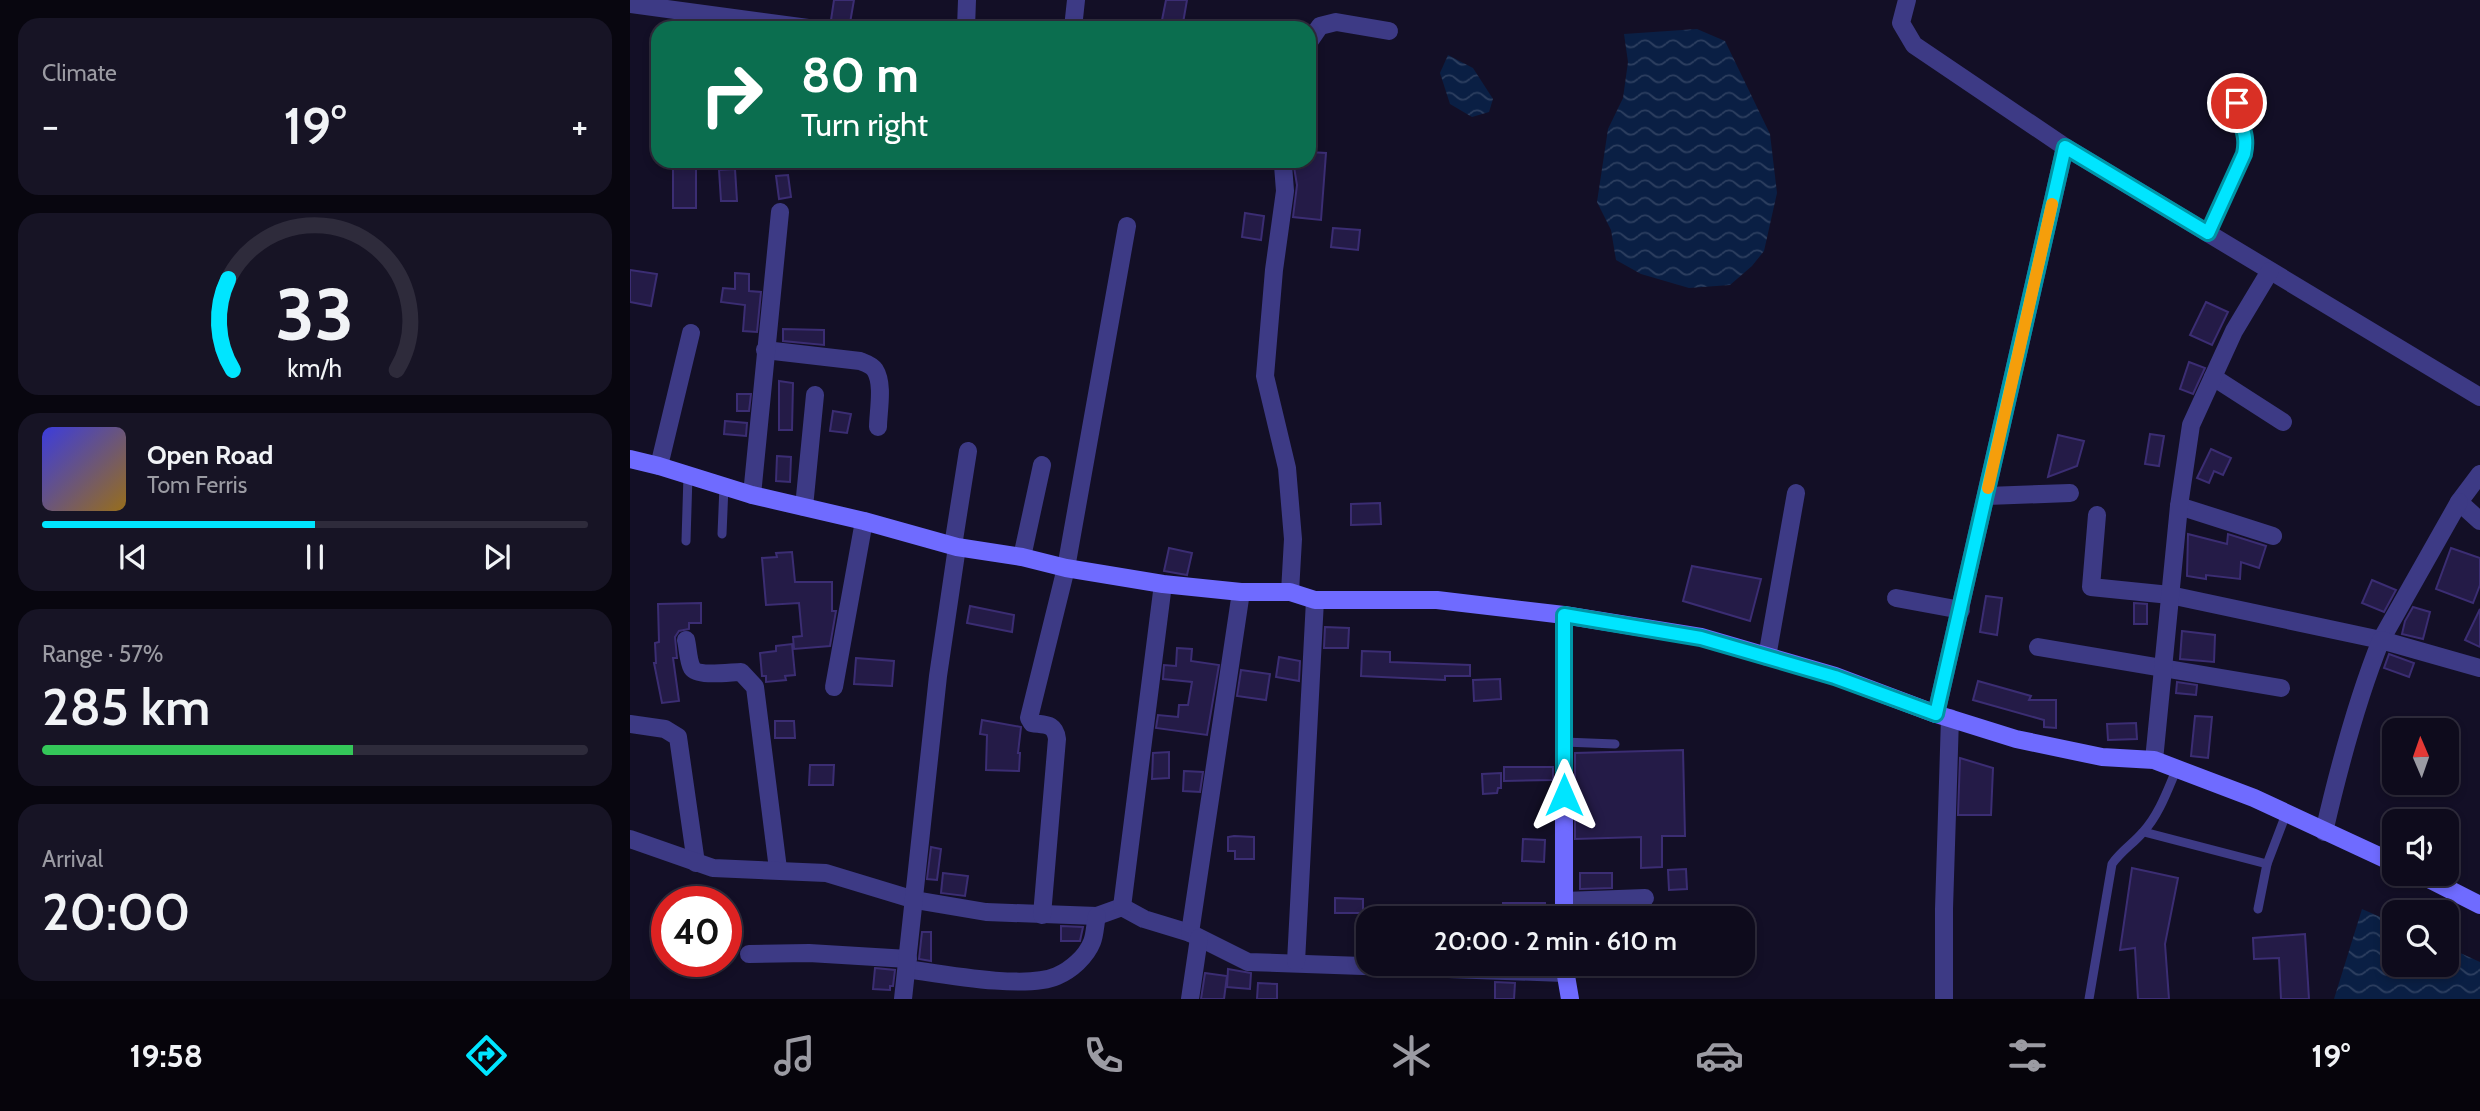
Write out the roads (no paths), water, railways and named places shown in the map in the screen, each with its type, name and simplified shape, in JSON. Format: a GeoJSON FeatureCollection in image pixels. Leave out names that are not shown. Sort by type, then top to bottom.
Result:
{"type":"FeatureCollection","features":[{"type":"Feature","properties":{"kind":"street"},"geometry":{"type":"LineString","coordinates":[[966,21],[967,0]]}},
{"type":"Feature","properties":{"kind":"street"},"geometry":{"type":"LineString","coordinates":[[1074,21],[1076,0]]}},
{"type":"Feature","properties":{"kind":"street"},"geometry":{"type":"LineString","coordinates":[[1907,0],[1901,23],[1914,45],[2065,147],[2480,397]]}},
{"type":"Feature","properties":{"kind":"street"},"geometry":{"type":"LineString","coordinates":[[630,4],[652,4],[762,21]]}},
{"type":"Feature","properties":{"kind":"street"},"geometry":{"type":"LineString","coordinates":[[1316,32],[1320,26],[1336,22],[1389,30]]}},
{"type":"Feature","properties":{"kind":"street"},"geometry":{"type":"LineString","coordinates":[[1944,999],[1943,716],[1961,610],[2065,147]]}},
{"type":"Feature","properties":{"kind":"street"},"geometry":{"type":"LineString","coordinates":[[1283,168],[1285,191],[1274,270],[1265,376],[1287,468],[1293,539],[1290,592]]}},
{"type":"Feature","properties":{"kind":"street"},"geometry":{"type":"LineString","coordinates":[[751,495],[780,212]]}},
{"type":"Feature","properties":{"kind":"street"},"geometry":{"type":"LineString","coordinates":[[1042,915],[1057,739],[1056,730],[1052,726],[1032,723],[1029,718],[1066,568],[1126,226]]}},
{"type":"Feature","properties":{"kind":"street"},"geometry":{"type":"LineString","coordinates":[[2154,760],[2179,506],[2191,425],[2252,297],[2270,271]]}},
{"type":"Feature","properties":{"kind":"street"},"geometry":{"type":"LineString","coordinates":[[659,466],[691,332]]}},
{"type":"Feature","properties":{"kind":"street"},"geometry":{"type":"LineString","coordinates":[[765,350],[860,361],[869,365],[875,370],[878,384],[878,428]]}},
{"type":"Feature","properties":{"kind":"street"},"geometry":{"type":"LineString","coordinates":[[2213,377],[2283,422]]}},
{"type":"Feature","properties":{"kind":"street"},"geometry":{"type":"LineString","coordinates":[[804,507],[815,395]]}},
{"type":"Feature","properties":{"kind":"street"},"geometry":{"type":"LineString","coordinates":[[903,999],[938,676],[968,451]]}},
{"type":"Feature","properties":{"kind":"street"},"geometry":{"type":"LineString","coordinates":[[630,459],[751,495],[864,521],[955,546],[1022,556],[1066,568],[1163,584],[1241,592],[1290,592],[1315,600],[1437,600],[1564,615],[1701,638],[1835,677],[1943,716],[2050,747],[2102,757],[2154,760],[2212,780],[2382,858]]}},
{"type":"Feature","properties":{"kind":"street"},"geometry":{"type":"LineString","coordinates":[[1022,556],[1042,465]]}},
{"type":"Feature","properties":{"kind":"street"},"geometry":{"type":"LineString","coordinates":[[2324,832],[2354,719],[2381,640],[2459,502],[2480,474]]}},
{"type":"Feature","properties":{"kind":"street"},"geometry":{"type":"LineString","coordinates":[[1986,496],[2070,493]]}},
{"type":"Feature","properties":{"kind":"street"},"geometry":{"type":"LineString","coordinates":[[1767,657],[1796,494]]}},
{"type":"Feature","properties":{"kind":"street"},"geometry":{"type":"LineString","coordinates":[[2459,502],[2480,521]]}},
{"type":"Feature","properties":{"kind":"street"},"geometry":{"type":"LineString","coordinates":[[2179,506],[2273,536]]}},
{"type":"Feature","properties":{"kind":"street"},"geometry":{"type":"LineString","coordinates":[[2097,515],[2091,587],[2170,595],[2381,640],[2480,668]]}},
{"type":"Feature","properties":{"kind":"street"},"geometry":{"type":"LineString","coordinates":[[834,687],[864,521]]}},
{"type":"Feature","properties":{"kind":"street"},"geometry":{"type":"LineString","coordinates":[[1122,907],[1163,584]]}},
{"type":"Feature","properties":{"kind":"street"},"geometry":{"type":"LineString","coordinates":[[1190,999],[1195,935],[1241,592]]}},
{"type":"Feature","properties":{"kind":"street"},"geometry":{"type":"LineString","coordinates":[[1896,597],[1961,610]]}},
{"type":"Feature","properties":{"kind":"street"},"geometry":{"type":"LineString","coordinates":[[1296,962],[1315,600]]}},
{"type":"Feature","properties":{"kind":"street"},"geometry":{"type":"LineString","coordinates":[[1564,615],[1564,906]]}},
{"type":"Feature","properties":{"kind":"street"},"geometry":{"type":"LineString","coordinates":[[686,640],[695,671],[741,672],[755,687],[778,869]]}},
{"type":"Feature","properties":{"kind":"street"},"geometry":{"type":"LineString","coordinates":[[2038,648],[2281,688]]}},
{"type":"Feature","properties":{"kind":"street"},"geometry":{"type":"LineString","coordinates":[[630,724],[665,729],[678,737],[696,863]]}},
{"type":"Feature","properties":{"kind":"street"},"geometry":{"type":"LineString","coordinates":[[630,839],[713,868],[826,873],[915,900],[986,912],[1097,916],[1122,907],[1144,919],[1195,935],[1248,962],[1356,963]]}},
{"type":"Feature","properties":{"kind":"street"},"geometry":{"type":"LineString","coordinates":[[2443,886],[2480,905]]}},
{"type":"Feature","properties":{"kind":"street"},"geometry":{"type":"LineString","coordinates":[[1591,906],[1645,898]]}},
{"type":"Feature","properties":{"kind":"street"},"geometry":{"type":"LineString","coordinates":[[749,954],[835,954],[907,964],[976,979],[1042,979],[1057,976],[1075,965],[1084,955],[1092,942],[1097,916]]}},
{"type":"Feature","properties":{"kind":"street"},"geometry":{"type":"LineString","coordinates":[[1566,976],[1570,999]]}},
{"type":"Feature","properties":{"kind":"lane"},"geometry":{"type":"LineString","coordinates":[[2208,233],[2247,143],[2245,129],[2238,118],[2237,103],[2246,84]]}},
{"type":"Feature","properties":{"kind":"lane"},"geometry":{"type":"LineString","coordinates":[[686,541],[688,475]]}},
{"type":"Feature","properties":{"kind":"lane"},"geometry":{"type":"LineString","coordinates":[[722,534],[724,486]]}},
{"type":"Feature","properties":{"kind":"lane"},"geometry":{"type":"LineString","coordinates":[[1564,742],[1615,744]]}},
{"type":"Feature","properties":{"kind":"lane"},"geometry":{"type":"LineString","coordinates":[[2089,999],[2112,864],[2122,850],[2144,832],[2165,797],[2177,768]]}},
{"type":"Feature","properties":{"kind":"lane"},"geometry":{"type":"LineString","coordinates":[[2258,909],[2267,864],[2286,814]]}},
{"type":"Feature","properties":{"kind":"lane"},"geometry":{"type":"LineString","coordinates":[[2144,832],[2267,864]]}},
{"type":"Feature","properties":{"kind":"water"},"geometry":{"type":"Polygon","coordinates":[[[1697,29],[1725,41],[1770,134],[1777,193],[1764,251],[1752,266],[1730,285],[1689,288],[1641,274],[1616,260],[1611,230],[1597,202],[1608,129],[1623,98],[1628,62],[1624,34],[1697,29]]]}},
{"type":"Feature","properties":{"kind":"water"},"geometry":{"type":"Polygon","coordinates":[[[1448,55],[1473,68],[1493,99],[1489,112],[1472,117],[1450,104],[1440,73],[1448,55]]]}},
{"type":"Feature","properties":{"kind":"water"},"geometry":{"type":"Polygon","coordinates":[[[2362,909],[2382,918],[2382,977],[2459,977],[2459,952],[2480,962],[2480,999],[2334,999],[2362,909]]]}}]}
